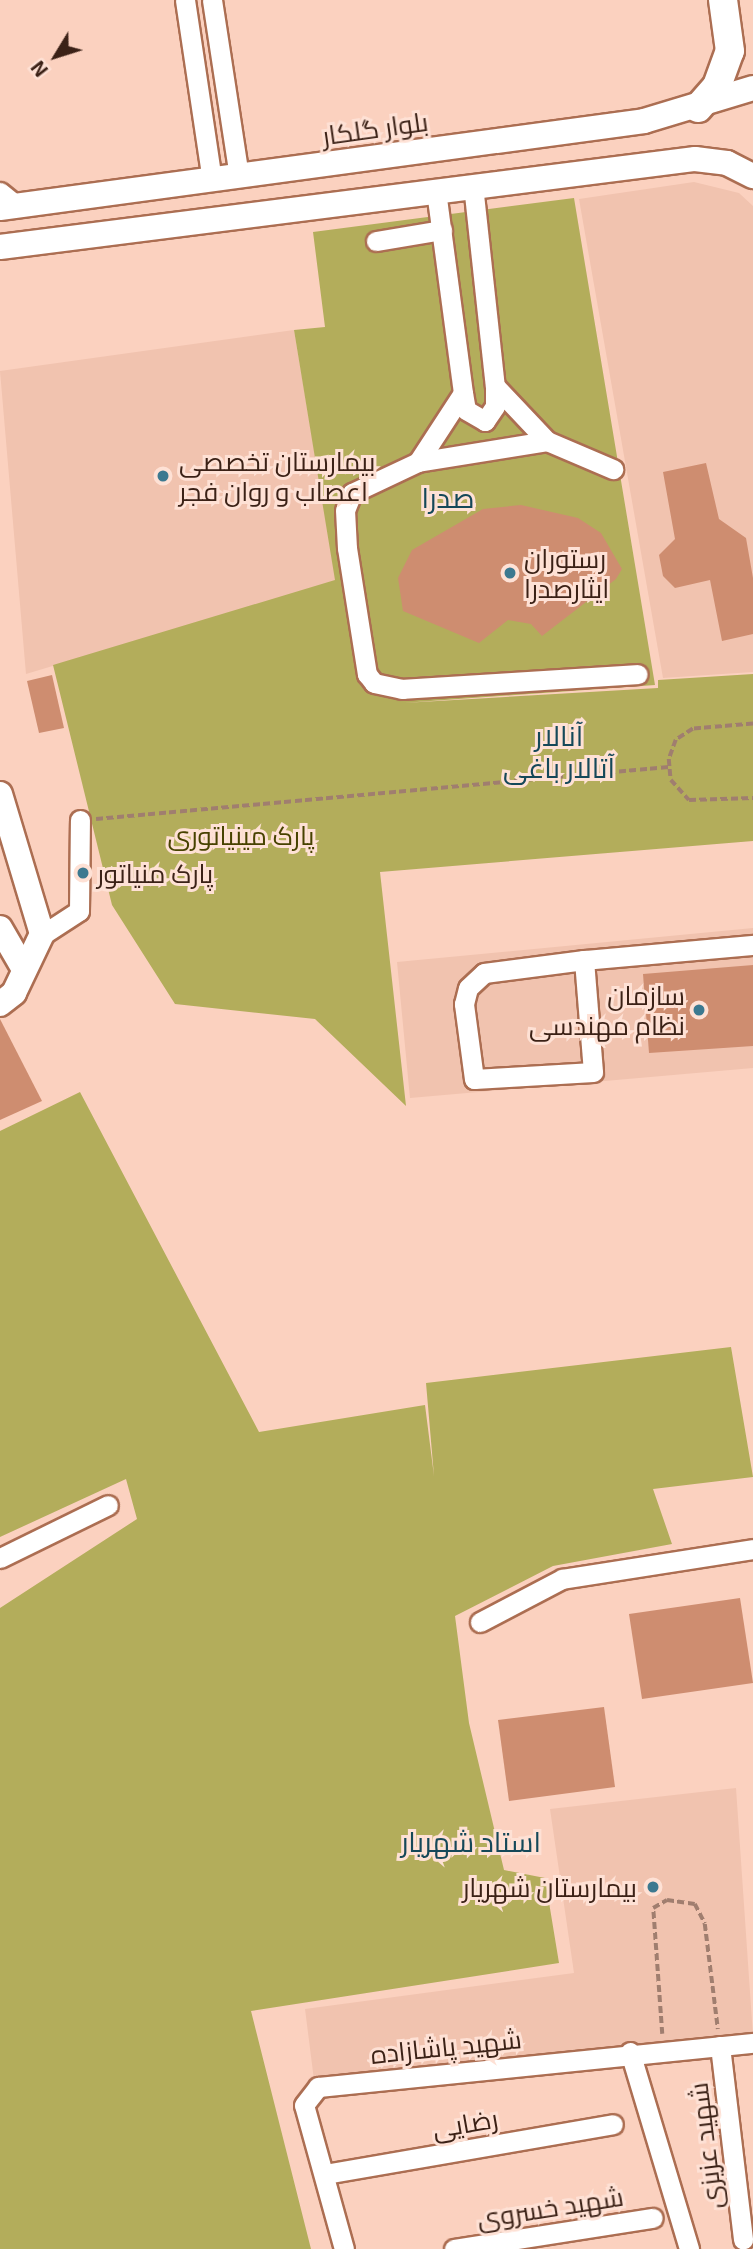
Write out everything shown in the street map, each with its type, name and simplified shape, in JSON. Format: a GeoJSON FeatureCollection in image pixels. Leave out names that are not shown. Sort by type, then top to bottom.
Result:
{"type":"FeatureCollection","features":[{"type":"Feature","properties":{"kind":"highway"},"geometry":{"type":"LineString","coordinates":[[726,6],[753,25]]}},
{"type":"Feature","properties":{"kind":"highway"},"geometry":{"type":"LineString","coordinates":[[698,108],[725,68],[726,6]]}},
{"type":"Feature","properties":{"kind":"main road","name":"بلوار گلکار"},"geometry":{"type":"LineString","coordinates":[[6,202],[212,180],[588,130],[698,108],[753,88]]}},
{"type":"Feature","properties":{"kind":"main road"},"geometry":{"type":"LineString","coordinates":[[0,247],[695,159],[727,163],[753,176]]}},
{"type":"Feature","properties":{"kind":"main road"},"geometry":{"type":"LineString","coordinates":[[0,793],[42,935],[22,966],[14,993],[0,1004]]}},
{"type":"Feature","properties":{"kind":"main road"},"geometry":{"type":"LineString","coordinates":[[0,928],[22,966]]}},
{"type":"Feature","properties":{"kind":"street"},"geometry":{"type":"LineString","coordinates":[[186,0],[212,180]]}},
{"type":"Feature","properties":{"kind":"street"},"geometry":{"type":"LineString","coordinates":[[212,0],[239,176]]}},
{"type":"Feature","properties":{"kind":"street"},"geometry":{"type":"LineString","coordinates":[[436,190],[466,410],[485,421],[495,406],[495,386],[473,185]]}},
{"type":"Feature","properties":{"kind":"street"},"geometry":{"type":"LineString","coordinates":[[376,241],[442,230]]}},
{"type":"Feature","properties":{"kind":"street"},"geometry":{"type":"LineString","coordinates":[[495,386],[547,441],[613,469]]}},
{"type":"Feature","properties":{"kind":"street"},"geometry":{"type":"LineString","coordinates":[[418,462],[463,393]]}},
{"type":"Feature","properties":{"kind":"street"},"geometry":{"type":"LineString","coordinates":[[547,441],[418,462],[352,493],[345,510],[368,674],[374,683],[402,689],[638,674]]}},
{"type":"Feature","properties":{"kind":"street"},"geometry":{"type":"LineString","coordinates":[[42,935],[79,911],[80,820]]}},
{"type":"Feature","properties":{"kind":"street"},"geometry":{"type":"LineString","coordinates":[[584,960],[593,1072],[474,1079],[464,1004],[468,988],[484,973],[584,960],[753,946]]}},
{"type":"Feature","properties":{"kind":"street"},"geometry":{"type":"LineString","coordinates":[[0,1558],[108,1505]]}},
{"type":"Feature","properties":{"kind":"street"},"geometry":{"type":"LineString","coordinates":[[480,1622],[562,1578],[753,1549]]}},
{"type":"Feature","properties":{"kind":"street","name":"شهید پاشازاده"},"geometry":{"type":"LineString","coordinates":[[344,2249],[326,2174],[304,2105],[318,2087],[630,2052],[753,2043]]}},
{"type":"Feature","properties":{"kind":"street","name":"شهید عزیزی"},"geometry":{"type":"LineString","coordinates":[[720,2046],[743,2240]]}},
{"type":"Feature","properties":{"kind":"street"},"geometry":{"type":"LineString","coordinates":[[630,2052],[689,2249]]}},
{"type":"Feature","properties":{"kind":"street","name":"رضایی"},"geometry":{"type":"LineString","coordinates":[[326,2174],[613,2124]]}},
{"type":"Feature","properties":{"kind":"street","name":"شهید خسروی"},"geometry":{"type":"LineString","coordinates":[[454,2249],[653,2218]]}},
{"type":"Feature","properties":{"kind":"path"},"geometry":{"type":"LineString","coordinates":[[753,724],[688,731],[673,744],[669,767],[674,785],[689,800],[753,798]]}},
{"type":"Feature","properties":{"kind":"path"},"geometry":{"type":"LineString","coordinates":[[80,820],[669,767]]}},
{"type":"Feature","properties":{"kind":"path"},"geometry":{"type":"LineString","coordinates":[[663,2050],[653,1908],[685,1898],[705,1924],[720,2046]]}},
{"type":"Feature","properties":{"kind":"shaded area"},"geometry":{"type":"Polygon","coordinates":[[[694,182],[739,193],[753,206],[753,672],[663,678],[579,199],[694,182]]]}},
{"type":"Feature","properties":{"kind":"shaded area","name":"بیمارستان تخصصی اعصاب و روان فجر"},"geometry":{"type":"Polygon","coordinates":[[[294,330],[336,581],[26,674],[0,371],[294,330]]]}},
{"type":"Feature","properties":{"kind":"shaded area"},"geometry":{"type":"Polygon","coordinates":[[[753,928],[753,1068],[410,1098],[397,962],[753,928]]]}},
{"type":"Feature","properties":{"kind":"shaded area","name":"بیمارستان شهریار"},"geometry":{"type":"Polygon","coordinates":[[[736,1788],[753,2036],[314,2080],[305,2009],[574,1973],[550,1809],[736,1788]]]}},
{"type":"Feature","properties":{"kind":"green space","name":"پارک مینیاتوری"},"geometry":{"type":"Polygon","coordinates":[[[574,198],[655,685],[403,703],[658,688],[658,680],[753,674],[753,841],[380,872],[406,1106],[315,1019],[175,1004],[112,905],[53,665],[335,580],[294,330],[325,327],[313,232],[574,198]]]}},
{"type":"Feature","properties":{"kind":"green space"},"geometry":{"type":"Polygon","coordinates":[[[80,1092],[259,1432],[425,1405],[434,1476],[426,1383],[731,1347],[753,1477],[653,1489],[672,1544],[553,1566],[455,1616],[469,1723],[504,1870],[545,1878],[559,1963],[251,2011],[311,2249],[0,2249],[0,1608],[137,1519],[126,1479],[0,1537],[0,1131],[80,1092]]]}},
{"type":"Feature","properties":{"kind":"building"},"geometry":{"type":"Polygon","coordinates":[[[706,463],[719,519],[746,538],[753,578],[753,634],[722,641],[710,580],[675,588],[663,576],[659,555],[675,539],[663,472],[706,463]]]}},
{"type":"Feature","properties":{"kind":"building","name":"رستوران ایثارصدرا"},"geometry":{"type":"Polygon","coordinates":[[[521,505],[578,518],[601,533],[622,569],[616,579],[542,636],[531,624],[508,620],[479,643],[403,611],[398,578],[412,550],[483,509],[521,505]]]}},
{"type":"Feature","properties":{"kind":"building"},"geometry":{"type":"Polygon","coordinates":[[[52,675],[64,728],[39,733],[27,681],[52,675]]]}},
{"type":"Feature","properties":{"kind":"building","name":"سازمان نظام مهندسی"},"geometry":{"type":"Polygon","coordinates":[[[753,965],[753,1046],[649,1053],[643,974],[753,965]]]}},
{"type":"Feature","properties":{"kind":"building"},"geometry":{"type":"Polygon","coordinates":[[[0,1019],[42,1101],[0,1120],[0,1019]]]}},
{"type":"Feature","properties":{"kind":"building"},"geometry":{"type":"Polygon","coordinates":[[[740,1598],[753,1683],[642,1699],[629,1614],[740,1598]]]}},
{"type":"Feature","properties":{"kind":"building"},"geometry":{"type":"Polygon","coordinates":[[[604,1707],[615,1787],[509,1801],[498,1720],[604,1707]]]}},
{"type":"Feature","properties":{"kind":"place","name":"بیمارستان تخصصی اعصاب و روان فجر"},"geometry":{"type":"Point","coordinates":[163,476]}},
{"type":"Feature","properties":{"kind":"place","name":"رستوران ایثارصدرا"},"geometry":{"type":"Point","coordinates":[510,573]}},
{"type":"Feature","properties":{"kind":"place","name":"پارک منیاتور"},"geometry":{"type":"Point","coordinates":[83,873]}},
{"type":"Feature","properties":{"kind":"place","name":"سازمان نظام مهندسی"},"geometry":{"type":"Point","coordinates":[699,1010]}},
{"type":"Feature","properties":{"kind":"place","name":"بیمارستان شهریار"},"geometry":{"type":"Point","coordinates":[653,1887]}},
{"type":"Feature","properties":{"kind":"district","name":"صدرا"},"geometry":{"type":"Point","coordinates":[448,497]}},
{"type":"Feature","properties":{"kind":"district","name":"آنالار آتالار باغی"},"geometry":{"type":"Point","coordinates":[559,751]}},
{"type":"Feature","properties":{"kind":"district","name":"استاد شهریار"},"geometry":{"type":"Point","coordinates":[471,1841]}}]}
